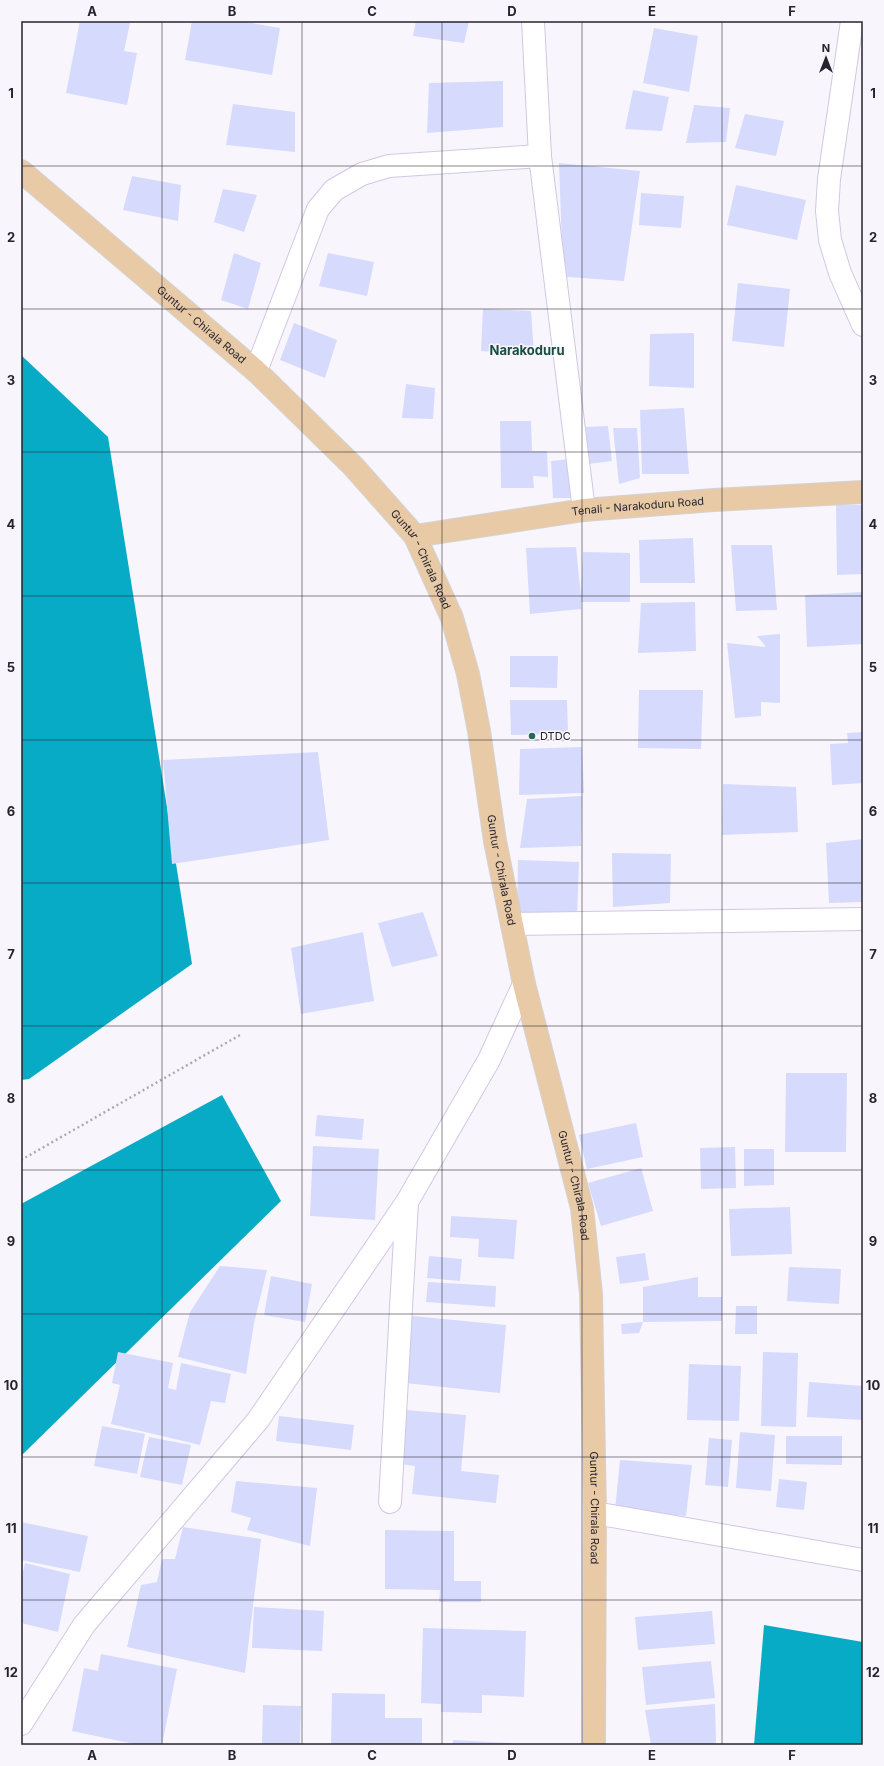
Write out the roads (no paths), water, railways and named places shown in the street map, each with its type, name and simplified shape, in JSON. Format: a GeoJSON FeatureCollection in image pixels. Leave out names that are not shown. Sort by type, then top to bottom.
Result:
{"type":"FeatureCollection","features":[{"type":"Feature","properties":{"kind":"main road","name":"Guntur - Chirala Road"},"geometry":{"type":"LineString","coordinates":[[21,171],[256,371],[353,466],[415,536],[452,618],[468,674],[479,731],[495,841],[524,984],[582,1208],[591,1294],[595,1514],[594,1745]]}},
{"type":"Feature","properties":{"kind":"main road","name":"Tenali - Narakoduru Road"},"geometry":{"type":"LineString","coordinates":[[415,536],[584,510],[753,497],[863,492]]}},
{"type":"Feature","properties":{"kind":"street"},"geometry":{"type":"LineString","coordinates":[[533,21],[540,156],[584,510]]}},
{"type":"Feature","properties":{"kind":"street"},"geometry":{"type":"LineString","coordinates":[[852,21],[829,179],[827,211],[830,240],[840,273],[863,325]]}},
{"type":"Feature","properties":{"kind":"street"},"geometry":{"type":"LineString","coordinates":[[256,371],[318,209],[334,190],[362,174],[389,166],[540,156]]}},
{"type":"Feature","properties":{"kind":"street"},"geometry":{"type":"LineString","coordinates":[[512,924],[863,919]]}},
{"type":"Feature","properties":{"kind":"street"},"geometry":{"type":"LineString","coordinates":[[21,1724],[84,1625],[258,1420],[407,1202],[489,1060],[524,984]]}},
{"type":"Feature","properties":{"kind":"street"},"geometry":{"type":"LineString","coordinates":[[390,1502],[407,1202]]}},
{"type":"Feature","properties":{"kind":"street"},"geometry":{"type":"LineString","coordinates":[[595,1514],[863,1560]]}},
{"type":"Feature","properties":{"kind":"water"},"geometry":{"type":"Polygon","coordinates":[[[21,355],[108,437],[192,964],[29,1079],[21,1080],[21,355]]]}},
{"type":"Feature","properties":{"kind":"water"},"geometry":{"type":"Polygon","coordinates":[[[222,1095],[281,1201],[21,1456],[21,1204],[222,1095]]]}},
{"type":"Feature","properties":{"kind":"water"},"geometry":{"type":"Polygon","coordinates":[[[764,1625],[863,1642],[863,1745],[754,1745],[764,1625]]]}},
{"type":"Feature","properties":{"kind":"place","name":"DTDC"},"geometry":{"type":"Point","coordinates":[532,736]}},
{"type":"Feature","properties":{"kind":"district","name":"Narakoduru"},"geometry":{"type":"Point","coordinates":[527,350]}}]}
